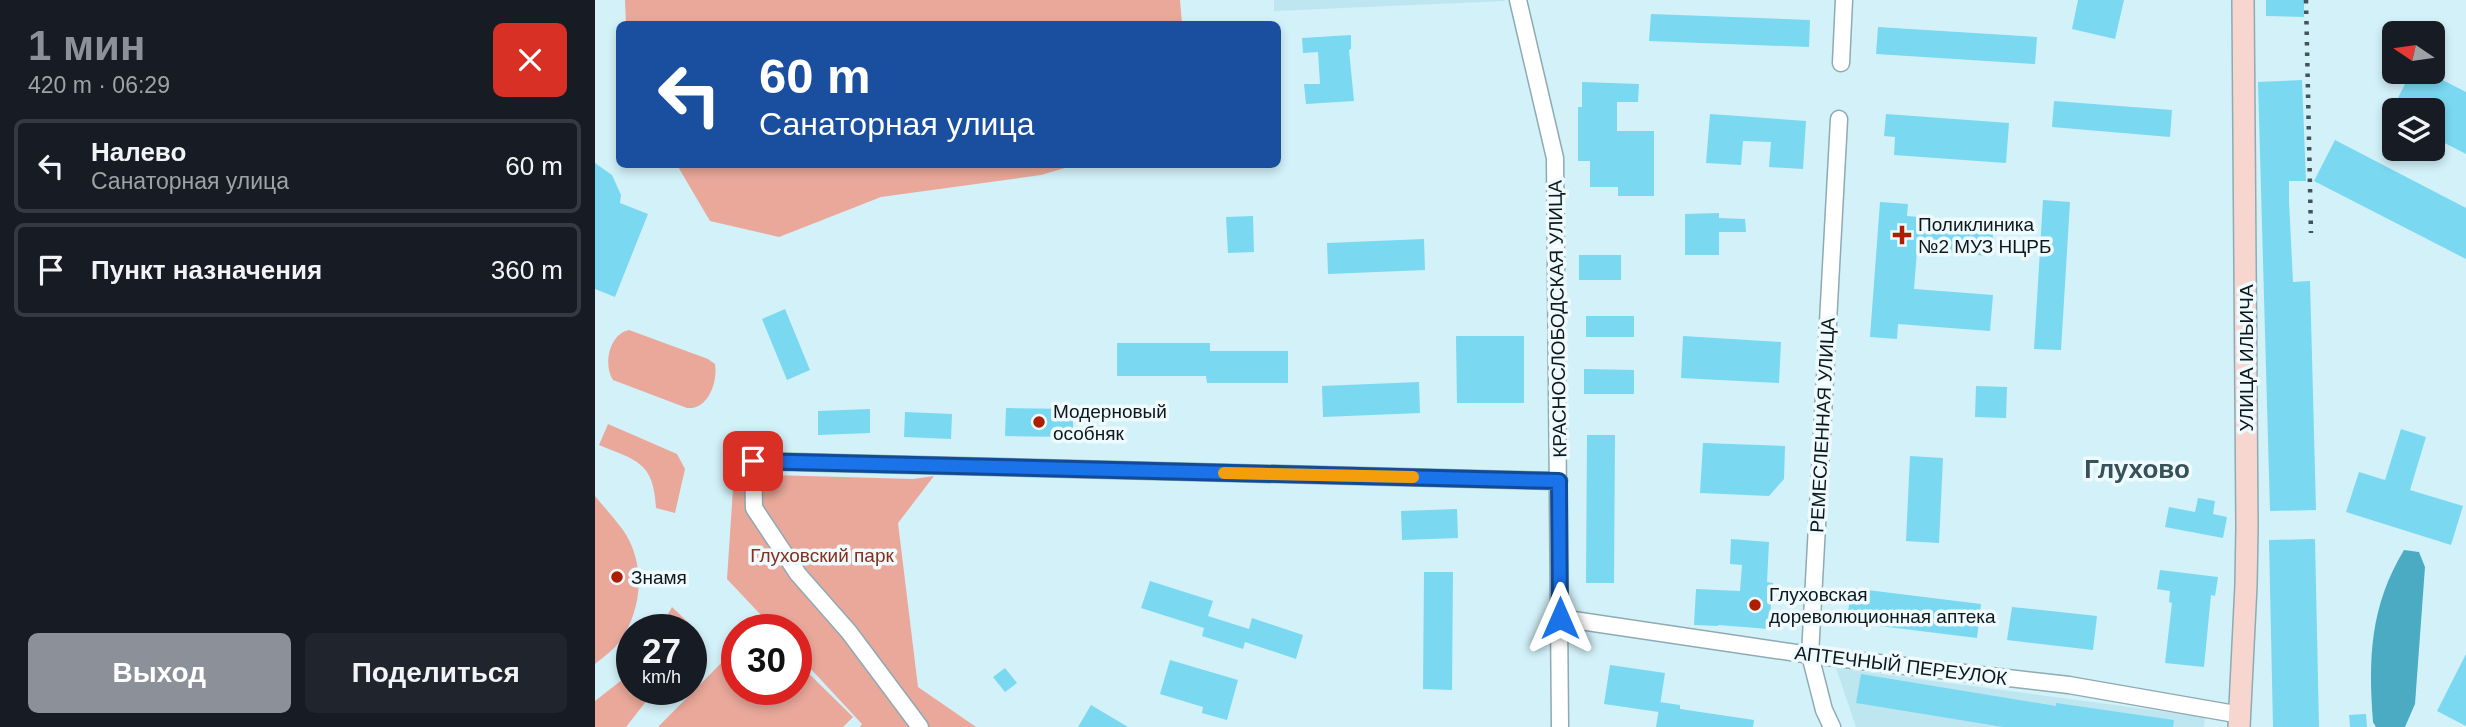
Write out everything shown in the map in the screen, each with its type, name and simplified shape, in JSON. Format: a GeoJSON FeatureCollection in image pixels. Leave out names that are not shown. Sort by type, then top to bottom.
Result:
{"type":"FeatureCollection","features":[{"type":"Feature","properties":{"kind":"main road","name":"УЛИЦА ИЛЬИЧА"},"geometry":{"type":"LineString","coordinates":[[2242,723],[2247,539],[2243,0]]}},
{"type":"Feature","properties":{"kind":"street","name":"КРАСНОСЛОБОДСКАЯ УЛИЦА"},"geometry":{"type":"LineString","coordinates":[[1518,0],[1555,158],[1560,727]]}},
{"type":"Feature","properties":{"kind":"street"},"geometry":{"type":"LineString","coordinates":[[1841,63],[1845,0]]}},
{"type":"Feature","properties":{"kind":"street","name":"РЕМЕСЛЕННАЯ УЛИЦА"},"geometry":{"type":"LineString","coordinates":[[1832,727],[1824,710],[1810,655],[1839,119]]}},
{"type":"Feature","properties":{"kind":"street"},"geometry":{"type":"LineString","coordinates":[[921,727],[849,632],[798,575],[754,508],[753,461],[1559,481]]}},
{"type":"Feature","properties":{"kind":"street","name":"АПТЕЧНЫЙ ПЕРЕУЛОК"},"geometry":{"type":"LineString","coordinates":[[1560,618],[1810,655],[2069,685],[2242,723]]}},
{"type":"Feature","properties":{"kind":"shaded area"},"geometry":{"type":"Polygon","coordinates":[[[1274,0],[1505,0],[1505,1],[1274,11],[1274,0]]]}},
{"type":"Feature","properties":{"kind":"shaded area"},"geometry":{"type":"Polygon","coordinates":[[[1836,668],[2205,717],[2204,727],[1856,727],[1836,668]]]}},
{"type":"Feature","properties":{"kind":"green space"},"geometry":{"type":"Polygon","coordinates":[[[625,0],[1180,0],[1182,21],[626,21],[625,0]]]}},
{"type":"Feature","properties":{"kind":"green space"},"geometry":{"type":"Polygon","coordinates":[[[679,168],[1065,168],[1041,175],[881,197],[779,237],[710,221],[679,168]]]}},
{"type":"Feature","properties":{"kind":"green space"},"geometry":{"type":"Polygon","coordinates":[[[629,330],[715,364],[715,379],[706,400],[687,408],[613,380],[608,366],[610,351],[617,337],[629,330]]]}},
{"type":"Feature","properties":{"kind":"green space"},"geometry":{"type":"Polygon","coordinates":[[[608,424],[677,454],[685,469],[675,513],[656,508],[651,481],[641,465],[599,445],[608,424]]]}},
{"type":"Feature","properties":{"kind":"green space","name":"Глуховский парк"},"geometry":{"type":"Polygon","coordinates":[[[734,474],[913,479],[934,476],[898,523],[918,687],[976,727],[860,727],[862,724],[812,670],[812,614],[760,614],[727,579],[734,474]]]}},
{"type":"Feature","properties":{"kind":"green space","name":"Знамя"},"geometry":{"type":"Polygon","coordinates":[[[595,496],[623,530],[630,543],[639,586],[634,614],[616,614],[616,646],[595,664],[595,496]]]}},
{"type":"Feature","properties":{"kind":"green space"},"geometry":{"type":"Polygon","coordinates":[[[672,607],[679,614],[668,614],[672,607]]]}},
{"type":"Feature","properties":{"kind":"green space"},"geometry":{"type":"Polygon","coordinates":[[[721,663],[721,705],[812,705],[812,677],[853,717],[843,727],[658,727],[680,705],[707,705],[707,677],[721,663]]]}},
{"type":"Feature","properties":{"kind":"green space"},"geometry":{"type":"Polygon","coordinates":[[[616,685],[616,705],[643,705],[626,727],[595,727],[595,701],[616,685]]]}},
{"type":"Feature","properties":{"kind":"water"},"geometry":{"type":"Polygon","coordinates":[[[2404,550],[2419,552],[2425,567],[2415,704],[2405,727],[2376,727],[2373,722],[2371,676],[2374,633],[2384,592],[2404,550]]]}},
{"type":"Feature","properties":{"kind":"building"},"geometry":{"type":"Polygon","coordinates":[[[2078,0],[2124,0],[2115,39],[2072,29],[2078,0]]]}},
{"type":"Feature","properties":{"kind":"building"},"geometry":{"type":"Polygon","coordinates":[[[2266,0],[2304,0],[2304,17],[2266,16],[2266,0]]]}},
{"type":"Feature","properties":{"kind":"building"},"geometry":{"type":"Polygon","coordinates":[[[1651,14],[1810,20],[1809,47],[1649,41],[1651,14]]]}},
{"type":"Feature","properties":{"kind":"building"},"geometry":{"type":"Polygon","coordinates":[[[1878,27],[2037,37],[2035,64],[1876,54],[1878,27]]]}},
{"type":"Feature","properties":{"kind":"building"},"geometry":{"type":"Polygon","coordinates":[[[1351,35],[1349,50],[1354,101],[1306,104],[1304,84],[1320,84],[1318,52],[1303,53],[1302,38],[1351,35]]]}},
{"type":"Feature","properties":{"kind":"building"},"geometry":{"type":"Polygon","coordinates":[[[2302,80],[2306,181],[2289,181],[2289,201],[2293,282],[2310,281],[2316,510],[2270,511],[2258,82],[2302,80]]]}},
{"type":"Feature","properties":{"kind":"building"},"geometry":{"type":"Polygon","coordinates":[[[2445,81],[2466,92],[2466,154],[2445,143],[2445,98],[2398,98],[2405,84],[2445,84],[2445,81]]]}},
{"type":"Feature","properties":{"kind":"building"},"geometry":{"type":"Polygon","coordinates":[[[1582,82],[1639,84],[1638,102],[1617,102],[1617,131],[1654,131],[1654,196],[1618,196],[1618,187],[1590,187],[1590,161],[1578,161],[1578,107],[1582,107],[1582,82]]]}},
{"type":"Feature","properties":{"kind":"building"},"geometry":{"type":"Polygon","coordinates":[[[2054,101],[2172,110],[2170,137],[2052,127],[2054,101]]]}},
{"type":"Feature","properties":{"kind":"building"},"geometry":{"type":"Polygon","coordinates":[[[1710,114],[1806,121],[1803,169],[1769,167],[1771,142],[1743,141],[1741,165],[1706,163],[1710,114]]]}},
{"type":"Feature","properties":{"kind":"building"},"geometry":{"type":"Polygon","coordinates":[[[1886,114],[2009,123],[2006,163],[1894,155],[1895,137],[1884,136],[1886,114]]]}},
{"type":"Feature","properties":{"kind":"building"},"geometry":{"type":"Polygon","coordinates":[[[2335,140],[2466,208],[2466,259],[2314,181],[2335,140]]]}},
{"type":"Feature","properties":{"kind":"building"},"geometry":{"type":"Polygon","coordinates":[[[595,163],[612,175],[621,195],[620,203],[648,214],[615,297],[595,289],[595,163]]]}},
{"type":"Feature","properties":{"kind":"building"},"geometry":{"type":"Polygon","coordinates":[[[2043,200],[2070,202],[2061,350],[2034,349],[2043,200]]]}},
{"type":"Feature","properties":{"kind":"building"},"geometry":{"type":"Polygon","coordinates":[[[1880,202],[1908,204],[1907,216],[1994,223],[1991,256],[1917,251],[1914,289],[1993,295],[1990,331],[1898,324],[1897,339],[1870,337],[1880,202]]]}},
{"type":"Feature","properties":{"kind":"building"},"geometry":{"type":"Polygon","coordinates":[[[1719,213],[1719,218],[1745,219],[1746,232],[1719,232],[1719,255],[1685,255],[1685,214],[1719,213]]]}},
{"type":"Feature","properties":{"kind":"building"},"geometry":{"type":"Polygon","coordinates":[[[1253,216],[1254,252],[1228,253],[1226,217],[1253,216]]]}},
{"type":"Feature","properties":{"kind":"building"},"geometry":{"type":"Polygon","coordinates":[[[1424,239],[1425,270],[1328,274],[1327,243],[1424,239]]]}},
{"type":"Feature","properties":{"kind":"building"},"geometry":{"type":"Polygon","coordinates":[[[1579,255],[1621,255],[1621,280],[1579,280],[1579,255]]]}},
{"type":"Feature","properties":{"kind":"building"},"geometry":{"type":"Polygon","coordinates":[[[785,309],[810,370],[787,380],[762,319],[785,309]]]}},
{"type":"Feature","properties":{"kind":"building"},"geometry":{"type":"Polygon","coordinates":[[[1586,316],[1634,316],[1634,337],[1586,337],[1586,316]]]}},
{"type":"Feature","properties":{"kind":"building"},"geometry":{"type":"Polygon","coordinates":[[[1456,336],[1524,336],[1524,403],[1457,403],[1456,336]]]}},
{"type":"Feature","properties":{"kind":"building"},"geometry":{"type":"Polygon","coordinates":[[[1683,336],[1781,342],[1779,383],[1681,378],[1683,336]]]}},
{"type":"Feature","properties":{"kind":"building"},"geometry":{"type":"Polygon","coordinates":[[[1117,343],[1210,343],[1210,351],[1288,351],[1288,383],[1207,383],[1206,376],[1117,376],[1117,343]]]}},
{"type":"Feature","properties":{"kind":"building"},"geometry":{"type":"Polygon","coordinates":[[[1584,369],[1634,370],[1634,394],[1584,394],[1584,369]]]}},
{"type":"Feature","properties":{"kind":"building"},"geometry":{"type":"Polygon","coordinates":[[[1419,382],[1420,413],[1323,417],[1322,386],[1419,382]]]}},
{"type":"Feature","properties":{"kind":"building"},"geometry":{"type":"Polygon","coordinates":[[[1976,386],[2007,387],[2006,418],[1975,417],[1976,386]]]}},
{"type":"Feature","properties":{"kind":"building","name":"Модерновый особняк"},"geometry":{"type":"Polygon","coordinates":[[[1006,408],[1073,409],[1073,437],[1005,436],[1006,408]]]}},
{"type":"Feature","properties":{"kind":"building"},"geometry":{"type":"Polygon","coordinates":[[[870,409],[870,433],[818,435],[818,411],[870,409]]]}},
{"type":"Feature","properties":{"kind":"building"},"geometry":{"type":"Polygon","coordinates":[[[905,412],[952,414],[951,439],[904,437],[905,412]]]}},
{"type":"Feature","properties":{"kind":"building"},"geometry":{"type":"Polygon","coordinates":[[[2401,429],[2426,437],[2410,490],[2463,506],[2451,545],[2346,512],[2359,472],[2385,480],[2401,429]]]}},
{"type":"Feature","properties":{"kind":"building"},"geometry":{"type":"Polygon","coordinates":[[[1587,435],[1615,435],[1614,583],[1586,583],[1587,435]]]}},
{"type":"Feature","properties":{"kind":"building"},"geometry":{"type":"Polygon","coordinates":[[[1703,443],[1785,446],[1784,479],[1769,496],[1700,493],[1703,443]]]}},
{"type":"Feature","properties":{"kind":"building"},"geometry":{"type":"Polygon","coordinates":[[[1910,456],[1943,458],[1939,543],[1906,541],[1910,456]]]}},
{"type":"Feature","properties":{"kind":"building"},"geometry":{"type":"Polygon","coordinates":[[[2198,498],[2215,501],[2213,514],[2227,517],[2223,538],[2165,527],[2169,507],[2195,512],[2198,498]]]}},
{"type":"Feature","properties":{"kind":"building"},"geometry":{"type":"Polygon","coordinates":[[[1457,509],[1458,538],[1402,540],[1401,511],[1457,509]]]}},
{"type":"Feature","properties":{"kind":"building"},"geometry":{"type":"Polygon","coordinates":[[[1731,539],[1769,542],[1767,582],[1773,583],[1769,629],[1694,625],[1696,589],[1740,591],[1742,565],[1730,564],[1731,539]]]}},
{"type":"Feature","properties":{"kind":"building"},"geometry":{"type":"Polygon","coordinates":[[[2315,539],[2319,727],[2273,727],[2269,540],[2315,539]]]}},
{"type":"Feature","properties":{"kind":"building"},"geometry":{"type":"Polygon","coordinates":[[[2160,570],[2218,577],[2215,596],[2211,595],[2204,667],[2165,663],[2172,603],[2169,602],[2170,591],[2157,589],[2160,570]]]}},
{"type":"Feature","properties":{"kind":"building"},"geometry":{"type":"Polygon","coordinates":[[[1424,572],[1453,572],[1452,690],[1423,689],[1424,572]]]}},
{"type":"Feature","properties":{"kind":"building"},"geometry":{"type":"Polygon","coordinates":[[[1150,581],[1213,601],[1208,616],[1249,629],[1252,618],[1303,635],[1296,659],[1245,642],[1243,649],[1202,636],[1204,628],[1141,608],[1150,581]]]}},
{"type":"Feature","properties":{"kind":"building"},"geometry":{"type":"Polygon","coordinates":[[[1851,588],[1981,604],[1977,638],[1847,622],[1851,588]]]}},
{"type":"Feature","properties":{"kind":"building"},"geometry":{"type":"Polygon","coordinates":[[[2012,607],[2097,616],[2093,650],[2007,640],[2012,607]]]}},
{"type":"Feature","properties":{"kind":"building"},"geometry":{"type":"Polygon","coordinates":[[[2466,654],[2466,726],[2437,711],[2466,654]]]}},
{"type":"Feature","properties":{"kind":"building"},"geometry":{"type":"Polygon","coordinates":[[[1170,660],[1238,680],[1227,720],[1202,713],[1203,707],[1160,694],[1170,660]]]}},
{"type":"Feature","properties":{"kind":"building"},"geometry":{"type":"Polygon","coordinates":[[[1610,665],[1665,673],[1659,712],[1604,704],[1610,665]]]}},
{"type":"Feature","properties":{"kind":"building"},"geometry":{"type":"Polygon","coordinates":[[[1005,668],[1017,683],[1005,692],[993,677],[1005,668]]]}},
{"type":"Feature","properties":{"kind":"building"},"geometry":{"type":"Polygon","coordinates":[[[1861,674],[2056,706],[2056,703],[2174,720],[2173,727],[2003,727],[1856,703],[1861,674]]]}},
{"type":"Feature","properties":{"kind":"building"},"geometry":{"type":"Polygon","coordinates":[[[1660,702],[1680,705],[1680,709],[1754,720],[1753,727],[1656,727],[1660,702]]]}},
{"type":"Feature","properties":{"kind":"building"},"geometry":{"type":"Polygon","coordinates":[[[1091,705],[1128,727],[1078,727],[1091,705]]]}},
{"type":"Feature","properties":{"kind":"building"},"geometry":{"type":"Polygon","coordinates":[[[2366,714],[2367,727],[2350,727],[2349,715],[2366,714]]]}},
{"type":"Feature","properties":{"kind":"railway"},"geometry":{"type":"LineString","coordinates":[[2306,0],[2311,233]]}},
{"type":"Feature","properties":{"kind":"slow traffic"},"geometry":{"type":"LineString","coordinates":[[1224,473],[1413,477]]}},
{"type":"Feature","properties":{"kind":"place","name":"Поликлиника №2 МУЗ НЦРБ"},"geometry":{"type":"Point","coordinates":[1902,235]}},
{"type":"Feature","properties":{"kind":"place","name":"Модерновый особняк"},"geometry":{"type":"Point","coordinates":[1039,422]}},
{"type":"Feature","properties":{"kind":"place","name":"Знамя"},"geometry":{"type":"Point","coordinates":[617,577]}},
{"type":"Feature","properties":{"kind":"place","name":"Глуховская дореволюционная аптека"},"geometry":{"type":"Point","coordinates":[1755,605]}},
{"type":"Feature","properties":{"kind":"district","name":"Глухово"},"geometry":{"type":"Point","coordinates":[2137,469]}},
{"type":"Feature","properties":{"kind":"route"},"geometry":{"type":"LineString","coordinates":[[753,461],[1559,481],[1560,618]]}}]}
